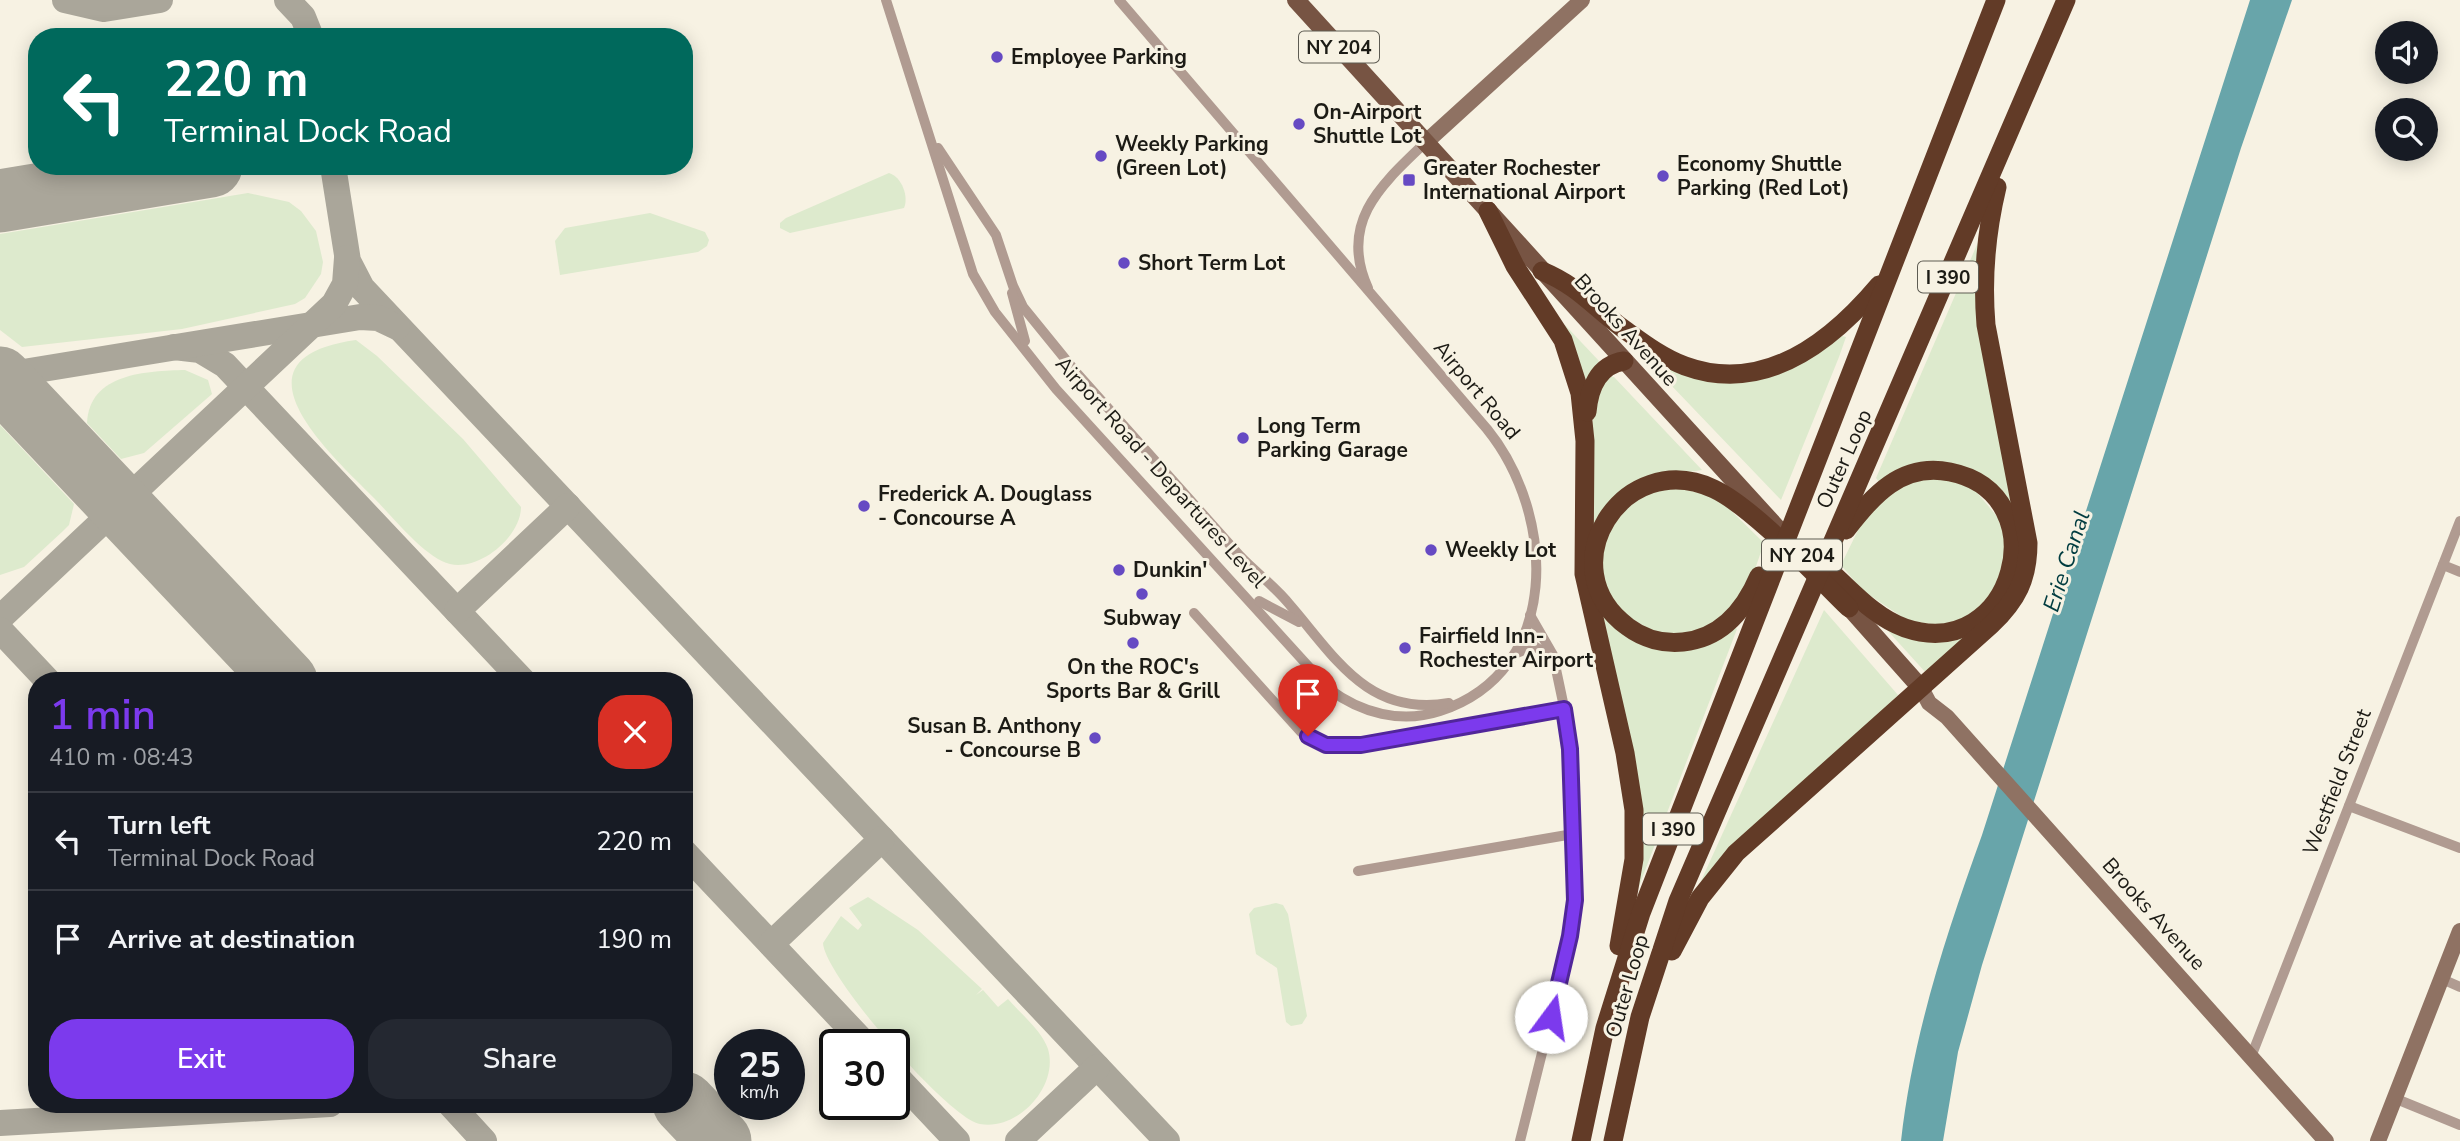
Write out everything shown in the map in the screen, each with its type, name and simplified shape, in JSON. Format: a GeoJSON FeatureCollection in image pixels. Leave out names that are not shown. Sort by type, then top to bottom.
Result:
{"type":"FeatureCollection","features":[{"type":"Feature","properties":{"kind":"highway","name":"Outer Loop"},"geometry":{"type":"LineString","coordinates":[[1581,1141],[1597,1062],[1640,913],[1996,0]]}},
{"type":"Feature","properties":{"kind":"highway","name":"Outer Loop"},"geometry":{"type":"LineString","coordinates":[[1613,1141],[1624,1084],[1650,984],[1675,909],[2066,0]]}},
{"type":"Feature","properties":{"kind":"highway"},"geometry":{"type":"LineString","coordinates":[[1624,1084],[1676,942],[1715,877],[1757,833],[1922,689],[2003,614],[2019,593],[2028,563],[2028,543],[1986,325],[1983,289],[1991,213],[2008,138]]}},
{"type":"Feature","properties":{"kind":"highway"},"geometry":{"type":"LineString","coordinates":[[1488,211],[1515,266],[1547,312],[1567,349],[1580,393],[1585,441]]}},
{"type":"Feature","properties":{"kind":"highway"},"geometry":{"type":"LineString","coordinates":[[1542,271],[1569,282],[1620,327],[1684,366],[1731,373],[1772,368],[1818,346],[1854,315],[1889,274]]}},
{"type":"Feature","properties":{"kind":"highway"},"geometry":{"type":"LineString","coordinates":[[1597,1062],[1630,889],[1635,830],[1629,772],[1585,582],[1582,548],[1585,441],[1591,388],[1607,368],[1624,361]]}},
{"type":"Feature","properties":{"kind":"highway"},"geometry":{"type":"LineString","coordinates":[[1792,525],[1769,554],[1744,606],[1729,622],[1709,635],[1678,643],[1653,639],[1626,626],[1606,605],[1595,576],[1596,541],[1610,512],[1634,491],[1660,481],[1695,482],[1721,492],[1753,510],[1852,601],[1905,628],[1938,632],[1968,624],[1995,603],[2012,572],[2014,546],[2008,519],[1992,495],[1968,478],[1942,470],[1913,473],[1890,482],[1878,492],[1828,553]]}},
{"type":"Feature","properties":{"kind":"main road","name":"Brooks Avenue"},"geometry":{"type":"LineString","coordinates":[[1296,0],[1624,361],[1753,510]]}},
{"type":"Feature","properties":{"kind":"main road"},"geometry":{"type":"LineString","coordinates":[[1425,143],[1582,0]]}},
{"type":"Feature","properties":{"kind":"main road","name":"Brooks Avenue"},"geometry":{"type":"LineString","coordinates":[[1852,601],[1922,689],[1924,698],[1940,714],[1947,717],[1967,739],[2326,1141]]}},
{"type":"Feature","properties":{"kind":"main road"},"geometry":{"type":"LineString","coordinates":[[2378,1141],[2460,931]]}},
{"type":"Feature","properties":{"kind":"street"},"geometry":{"type":"LineString","coordinates":[[887,0],[928,128],[948,164],[992,227],[1023,307],[1074,371],[1240,556],[1276,588],[1321,643]]}},
{"type":"Feature","properties":{"kind":"street","name":"Airport Road"},"geometry":{"type":"LineString","coordinates":[[1119,0],[1487,429],[1515,470],[1528,502],[1536,544],[1536,570],[1530,615],[1514,654],[1494,680],[1471,696]]}},
{"type":"Feature","properties":{"kind":"street","name":"Airport Road - Departures Level"},"geometry":{"type":"LineString","coordinates":[[928,128],[965,253],[989,304],[1028,349],[1056,389],[1229,582],[1257,603],[1314,675],[1340,698],[1373,713],[1405,717],[1438,712],[1471,696]]}},
{"type":"Feature","properties":{"kind":"street","name":"Airport Road"},"geometry":{"type":"LineString","coordinates":[[1379,305],[1367,284],[1360,263],[1362,223],[1380,187],[1425,143]]}},
{"type":"Feature","properties":{"kind":"street"},"geometry":{"type":"LineString","coordinates":[[1008,270],[1019,327],[1028,349]]}},
{"type":"Feature","properties":{"kind":"street","name":"Westfield Street"},"geometry":{"type":"LineString","coordinates":[[2251,1057],[2460,521]]}},
{"type":"Feature","properties":{"kind":"street"},"geometry":{"type":"LineString","coordinates":[[2443,565],[2460,572]]}},
{"type":"Feature","properties":{"kind":"street"},"geometry":{"type":"LineString","coordinates":[[1257,603],[1290,614],[1362,685],[1396,701],[1430,705],[1471,696]]}},
{"type":"Feature","properties":{"kind":"street"},"geometry":{"type":"LineString","coordinates":[[1194,614],[1295,726],[1326,745],[1361,745],[1564,709]]}},
{"type":"Feature","properties":{"kind":"street"},"geometry":{"type":"LineString","coordinates":[[1520,1141],[1570,936],[1575,900],[1570,749],[1564,709],[1553,655],[1530,615]]}},
{"type":"Feature","properties":{"kind":"street"},"geometry":{"type":"LineString","coordinates":[[1514,654],[1534,646],[1547,654],[1556,671]]}},
{"type":"Feature","properties":{"kind":"street"},"geometry":{"type":"LineString","coordinates":[[2349,806],[2460,848]]}},
{"type":"Feature","properties":{"kind":"street"},"geometry":{"type":"LineString","coordinates":[[1358,871],[1573,834]]}},
{"type":"Feature","properties":{"kind":"street"},"geometry":{"type":"LineString","coordinates":[[2442,979],[2460,987]]}},
{"type":"Feature","properties":{"kind":"street"},"geometry":{"type":"LineString","coordinates":[[2394,1098],[2460,1125]]}},
{"type":"Feature","properties":{"kind":"green space"},"geometry":{"type":"Polygon","coordinates":[[[889,173],[898,179],[903,188],[906,198],[904,208],[790,233],[780,228],[780,223],[786,218],[889,173]]]}},
{"type":"Feature","properties":{"kind":"green space"},"geometry":{"type":"Polygon","coordinates":[[[248,193],[289,202],[301,211],[316,231],[323,262],[321,274],[305,298],[295,304],[182,329],[22,347],[0,330],[0,234],[248,193]]]}},
{"type":"Feature","properties":{"kind":"green space"},"geometry":{"type":"Polygon","coordinates":[[[650,213],[705,232],[709,240],[707,246],[698,252],[560,275],[555,241],[565,228],[650,213]]]}},
{"type":"Feature","properties":{"kind":"green space"},"geometry":{"type":"Polygon","coordinates":[[[1982,233],[2013,504],[2008,507],[1978,476],[1880,483],[1876,478],[1982,233]]]}},
{"type":"Feature","properties":{"kind":"green space"},"geometry":{"type":"Polygon","coordinates":[[[1565,325],[1599,361],[1584,388],[1563,330],[1565,325]]]}},
{"type":"Feature","properties":{"kind":"green space"},"geometry":{"type":"Polygon","coordinates":[[[1842,336],[1846,337],[1839,357],[1781,500],[1625,337],[1719,376],[1842,336]]]}},
{"type":"Feature","properties":{"kind":"green space"},"geometry":{"type":"Polygon","coordinates":[[[356,340],[377,356],[463,439],[521,507],[514,530],[485,557],[461,565],[450,564],[430,554],[333,456],[298,408],[292,386],[297,366],[317,350],[356,340]]]}},
{"type":"Feature","properties":{"kind":"green space"},"geometry":{"type":"Polygon","coordinates":[[[185,370],[208,380],[212,394],[144,453],[121,459],[87,423],[90,406],[98,394],[109,385],[138,374],[185,370]]]}},
{"type":"Feature","properties":{"kind":"green space"},"geometry":{"type":"Polygon","coordinates":[[[1609,376],[1614,377],[1702,470],[1668,475],[1592,535],[1592,425],[1596,393],[1609,376]]]}},
{"type":"Feature","properties":{"kind":"green space"},"geometry":{"type":"Polygon","coordinates":[[[0,425],[74,504],[69,525],[63,531],[24,567],[0,575],[0,425]]]}},
{"type":"Feature","properties":{"kind":"green space"},"geometry":{"type":"Polygon","coordinates":[[[1937,476],[1974,489],[2000,520],[2005,536],[2002,581],[1970,617],[1940,625],[1908,621],[1862,590],[1841,565],[1862,522],[1892,486],[1937,476]]]}},
{"type":"Feature","properties":{"kind":"green space"},"geometry":{"type":"Polygon","coordinates":[[[1670,486],[1717,497],[1764,543],[1753,575],[1733,608],[1698,633],[1657,634],[1618,610],[1601,581],[1601,545],[1628,502],[1670,486]]]}},
{"type":"Feature","properties":{"kind":"green space"},"geometry":{"type":"Polygon","coordinates":[[[1597,599],[1639,641],[1731,625],[1737,629],[1638,889],[1597,599]]]}},
{"type":"Feature","properties":{"kind":"green space"},"geometry":{"type":"Polygon","coordinates":[[[1824,610],[1898,695],[1705,883],[1701,881],[1824,610]]]}},
{"type":"Feature","properties":{"kind":"green space"},"geometry":{"type":"Polygon","coordinates":[[[1879,621],[1966,630],[1970,637],[1927,674],[1879,621]]]}},
{"type":"Feature","properties":{"kind":"green space"},"geometry":{"type":"Polygon","coordinates":[[[868,897],[918,930],[982,989],[976,995],[983,990],[998,1007],[1008,999],[1031,1023],[1045,1042],[1050,1063],[1041,1091],[1021,1113],[994,1124],[980,1124],[964,1116],[910,1065],[910,1029],[878,1029],[844,984],[829,960],[823,943],[841,916],[858,930],[862,925],[849,908],[868,897]]]}},
{"type":"Feature","properties":{"kind":"green space"},"geometry":{"type":"Polygon","coordinates":[[[1276,903],[1283,905],[1288,914],[1307,1016],[1302,1024],[1291,1026],[1286,1022],[1277,968],[1256,954],[1249,914],[1254,908],[1276,903]]]}},
{"type":"Feature","properties":{"kind":"water"},"geometry":{"type":"Polygon","coordinates":[[[2250,0],[2292,0],[2241,148],[1982,965],[1958,1052],[1943,1141],[1901,1141],[1906,1101],[1922,1024],[1944,948],[2250,0]]]}},
{"type":"Feature","properties":{"kind":"taxiway"},"geometry":{"type":"LineString","coordinates":[[65,0],[104,9],[160,0]]}},
{"type":"Feature","properties":{"kind":"taxiway"},"geometry":{"type":"LineString","coordinates":[[287,0],[303,17],[307,28]]}},
{"type":"Feature","properties":{"kind":"taxiway"},"geometry":{"type":"LineString","coordinates":[[334,175],[348,261],[362,288],[1167,1141]]}},
{"type":"Feature","properties":{"kind":"taxiway"},"geometry":{"type":"LineString","coordinates":[[0,618],[334,304],[345,284],[347,258]]}},
{"type":"Feature","properties":{"kind":"taxiway"},"geometry":{"type":"LineString","coordinates":[[0,376],[360,317],[378,318],[397,327]]}},
{"type":"Feature","properties":{"kind":"taxiway"},"geometry":{"type":"LineString","coordinates":[[174,347],[200,350],[225,365],[515,672]]}},
{"type":"Feature","properties":{"kind":"taxiway"},"geometry":{"type":"LineString","coordinates":[[457,611],[568,506]]}},
{"type":"Feature","properties":{"kind":"taxiway"},"geometry":{"type":"LineString","coordinates":[[0,630],[40,672]]}},
{"type":"Feature","properties":{"kind":"taxiway"},"geometry":{"type":"LineString","coordinates":[[771,944],[882,839]]}},
{"type":"Feature","properties":{"kind":"taxiway"},"geometry":{"type":"LineString","coordinates":[[693,862],[851,1029]]}},
{"type":"Feature","properties":{"kind":"taxiway"},"geometry":{"type":"LineString","coordinates":[[1018,1141],[1097,1067]]}},
{"type":"Feature","properties":{"kind":"taxiway"},"geometry":{"type":"LineString","coordinates":[[910,1091],[957,1141]]}},
{"type":"Feature","properties":{"kind":"taxiway"},"geometry":{"type":"LineString","coordinates":[[0,1123],[174,1113]]}},
{"type":"Feature","properties":{"kind":"taxiway"},"geometry":{"type":"LineString","coordinates":[[458,1113],[484,1141]]}},
{"type":"Feature","properties":{"kind":"runway"},"geometry":{"type":"LineString","coordinates":[[0,201],[157,175]]}},
{"type":"Feature","properties":{"kind":"runway"},"geometry":{"type":"LineString","coordinates":[[0,378],[278,672]]}},
{"type":"Feature","properties":{"kind":"runway"},"geometry":{"type":"LineString","coordinates":[[693,1112],[720,1141]]}},
{"type":"Feature","properties":{"kind":"place","name":"Employee Parking"},"geometry":{"type":"Point","coordinates":[997,57]}},
{"type":"Feature","properties":{"kind":"place","name":"On-Airport Shuttle Lot"},"geometry":{"type":"Point","coordinates":[1299,124]}},
{"type":"Feature","properties":{"kind":"place","name":"Weekly Parking (Green Lot)"},"geometry":{"type":"Point","coordinates":[1101,156]}},
{"type":"Feature","properties":{"kind":"place","name":"Economy Shuttle Parking (Red Lot)"},"geometry":{"type":"Point","coordinates":[1663,176]}},
{"type":"Feature","properties":{"kind":"place","name":"Greater Rochester International Airport"},"geometry":{"type":"Point","coordinates":[1409,180]}},
{"type":"Feature","properties":{"kind":"place","name":"Short Term Lot"},"geometry":{"type":"Point","coordinates":[1124,263]}},
{"type":"Feature","properties":{"kind":"place","name":"Long Term Parking Garage"},"geometry":{"type":"Point","coordinates":[1243,438]}},
{"type":"Feature","properties":{"kind":"place","name":"Frederick A. Douglass - Concourse A"},"geometry":{"type":"Point","coordinates":[864,506]}},
{"type":"Feature","properties":{"kind":"place","name":"Weekly Lot"},"geometry":{"type":"Point","coordinates":[1431,550]}},
{"type":"Feature","properties":{"kind":"place","name":"Dunkin'"},"geometry":{"type":"Point","coordinates":[1119,570]}},
{"type":"Feature","properties":{"kind":"place","name":"Subway"},"geometry":{"type":"Point","coordinates":[1142,594]}},
{"type":"Feature","properties":{"kind":"place","name":"On the ROC's Sports Bar & Grill"},"geometry":{"type":"Point","coordinates":[1133,643]}},
{"type":"Feature","properties":{"kind":"place","name":"Fairfield Inn- Rochester Airport"},"geometry":{"type":"Point","coordinates":[1405,648]}},
{"type":"Feature","properties":{"kind":"place","name":"Susan B. Anthony - Concourse B"},"geometry":{"type":"Point","coordinates":[1095,738]}},
{"type":"Feature","properties":{"kind":"route"},"geometry":{"type":"LineString","coordinates":[[1308,736],[1326,745],[1361,745],[1564,709],[1570,749],[1575,900],[1570,936],[1551,1017]]}},
{"type":"Feature","properties":{"kind":"water label","name":"Erie Canal"},"geometry":{"type":"Point","coordinates":[2066,561]}}]}
